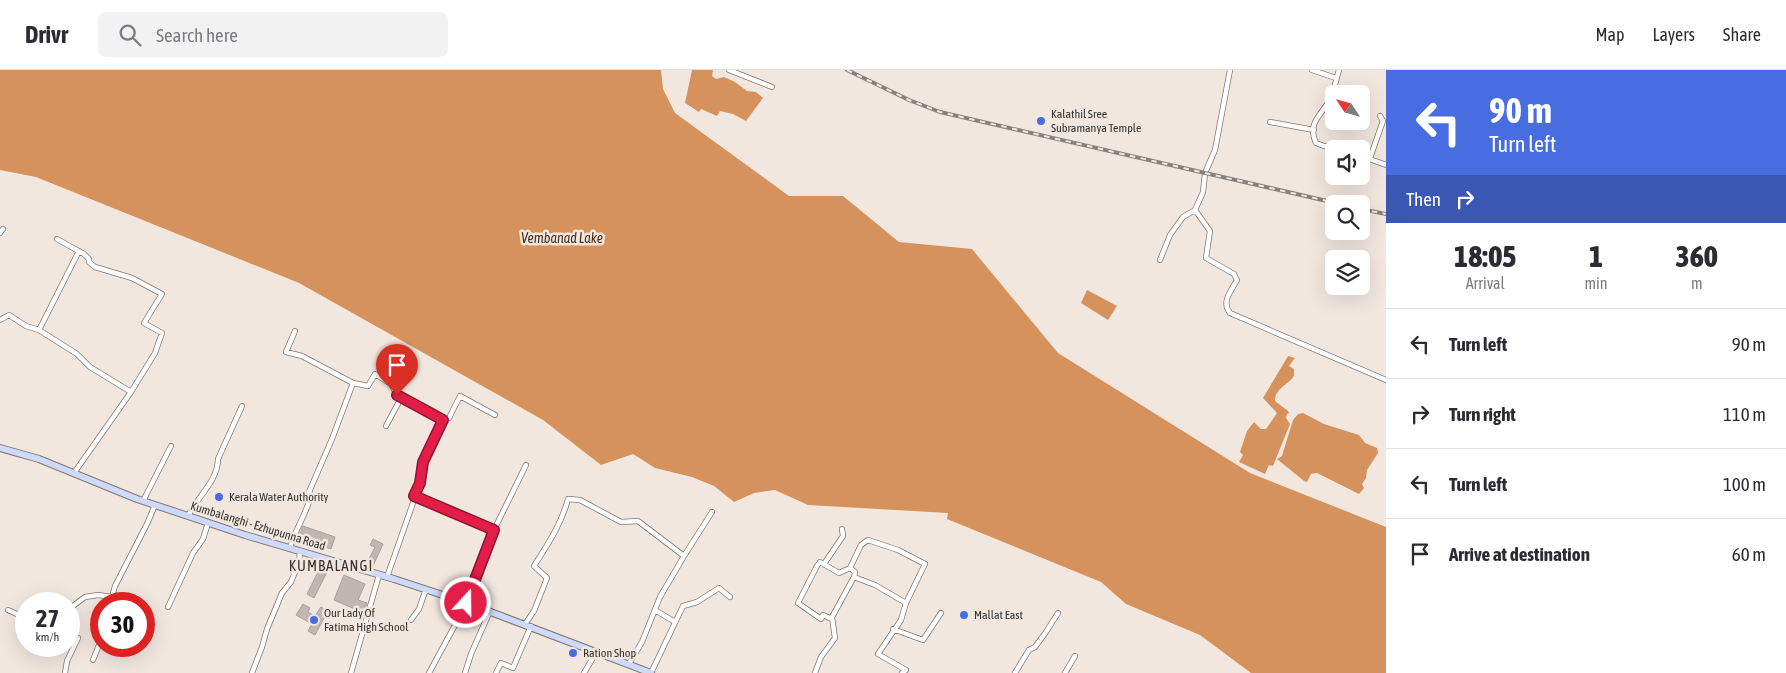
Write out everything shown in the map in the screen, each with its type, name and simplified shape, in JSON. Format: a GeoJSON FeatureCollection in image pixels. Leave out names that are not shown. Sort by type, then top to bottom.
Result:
{"type":"FeatureCollection","features":[{"type":"Feature","properties":{"kind":"main road","name":"Kumbalanghi - Ezhupunna Road"},"geometry":{"type":"LineString","coordinates":[[0,448],[39,459],[143,501],[208,523],[426,589],[490,611],[651,673]]}},
{"type":"Feature","properties":{"kind":"street"},"geometry":{"type":"LineString","coordinates":[[729,70],[772,87]]}},
{"type":"Feature","properties":{"kind":"street"},"geometry":{"type":"LineString","coordinates":[[1160,260],[1170,235],[1183,217],[1195,210],[1203,192],[1205,173],[1215,150],[1230,70]]}},
{"type":"Feature","properties":{"kind":"street"},"geometry":{"type":"LineString","coordinates":[[1312,70],[1336,78]]}},
{"type":"Feature","properties":{"kind":"street"},"geometry":{"type":"LineString","coordinates":[[1325,146],[1316,143],[1314,124],[1331,99],[1339,70]]}},
{"type":"Feature","properties":{"kind":"street"},"geometry":{"type":"LineString","coordinates":[[1380,116],[1383,121],[1382,130],[1370,158],[1386,165]]}},
{"type":"Feature","properties":{"kind":"street"},"geometry":{"type":"LineString","coordinates":[[1270,122],[1314,130]]}},
{"type":"Feature","properties":{"kind":"street"},"geometry":{"type":"LineString","coordinates":[[1195,210],[1210,230],[1206,258],[1234,274],[1237,280],[1226,302],[1226,308],[1230,313],[1386,380]]}},
{"type":"Feature","properties":{"kind":"street"},"geometry":{"type":"LineString","coordinates":[[57,239],[79,251],[95,267],[132,278],[162,294],[144,323],[162,333],[155,353],[131,392],[74,473]]}},
{"type":"Feature","properties":{"kind":"street"},"geometry":{"type":"LineString","coordinates":[[39,330],[79,251]]}},
{"type":"Feature","properties":{"kind":"street"},"geometry":{"type":"LineString","coordinates":[[0,320],[9,315],[26,326],[39,330],[77,354],[90,367],[131,392]]}},
{"type":"Feature","properties":{"kind":"street"},"geometry":{"type":"LineString","coordinates":[[295,331],[286,352],[302,356],[353,383],[368,386],[375,374],[390,384],[401,398],[443,420],[449,418],[460,396],[495,414]]}},
{"type":"Feature","properties":{"kind":"street"},"geometry":{"type":"LineString","coordinates":[[290,548],[296,530],[307,510],[311,496],[309,492],[351,393],[353,383]]}},
{"type":"Feature","properties":{"kind":"street"},"geometry":{"type":"LineString","coordinates":[[386,426],[401,398]]}},
{"type":"Feature","properties":{"kind":"street"},"geometry":{"type":"LineString","coordinates":[[188,516],[193,505],[218,468],[218,459],[242,406]]}},
{"type":"Feature","properties":{"kind":"street"},"geometry":{"type":"LineString","coordinates":[[387,577],[420,483],[423,462],[443,420]]}},
{"type":"Feature","properties":{"kind":"street"},"geometry":{"type":"LineString","coordinates":[[143,501],[171,446]]}},
{"type":"Feature","properties":{"kind":"street"},"geometry":{"type":"LineString","coordinates":[[429,673],[466,603],[494,530],[526,465]]}},
{"type":"Feature","properties":{"kind":"street"},"geometry":{"type":"LineString","coordinates":[[414,496],[494,530]]}},
{"type":"Feature","properties":{"kind":"street"},"geometry":{"type":"LineString","coordinates":[[496,673],[501,663],[513,668],[547,578],[534,566],[552,540],[564,515],[568,499],[580,500],[621,522],[638,521],[684,556]]}},
{"type":"Feature","properties":{"kind":"street"},"geometry":{"type":"LineString","coordinates":[[113,592],[155,505]]}},
{"type":"Feature","properties":{"kind":"street"},"geometry":{"type":"LineString","coordinates":[[629,664],[642,642],[655,610],[684,556],[692,547],[699,531],[712,512]]}},
{"type":"Feature","properties":{"kind":"street"},"geometry":{"type":"LineString","coordinates":[[168,606],[193,554],[203,539],[208,523]]}},
{"type":"Feature","properties":{"kind":"street"},"geometry":{"type":"LineString","coordinates":[[824,564],[843,536],[842,529]]}},
{"type":"Feature","properties":{"kind":"street"},"geometry":{"type":"LineString","coordinates":[[832,619],[824,615],[821,619],[798,603],[820,562],[839,573],[850,568],[861,545],[868,540],[898,550],[925,564],[906,603],[901,620],[893,629],[878,654],[906,670],[902,673]]}},
{"type":"Feature","properties":{"kind":"street"},"geometry":{"type":"LineString","coordinates":[[252,673],[262,647],[266,628],[282,593],[290,582],[300,551]]}},
{"type":"Feature","properties":{"kind":"street"},"geometry":{"type":"LineString","coordinates":[[815,673],[821,657],[835,638],[832,619],[854,578],[855,572],[850,568]]}},
{"type":"Feature","properties":{"kind":"street"},"geometry":{"type":"LineString","coordinates":[[351,673],[379,575]]}},
{"type":"Feature","properties":{"kind":"street"},"geometry":{"type":"LineString","coordinates":[[854,578],[862,579],[875,585],[906,603]]}},
{"type":"Feature","properties":{"kind":"street"},"geometry":{"type":"LineString","coordinates":[[651,673],[683,606],[697,602],[719,588],[730,597]]}},
{"type":"Feature","properties":{"kind":"street"},"geometry":{"type":"LineString","coordinates":[[411,620],[419,609],[426,589]]}},
{"type":"Feature","properties":{"kind":"street"},"geometry":{"type":"LineString","coordinates":[[8,610],[15,613]]}},
{"type":"Feature","properties":{"kind":"street"},"geometry":{"type":"LineString","coordinates":[[655,610],[675,622]]}},
{"type":"Feature","properties":{"kind":"street"},"geometry":{"type":"LineString","coordinates":[[465,673],[471,654],[490,611]]}},
{"type":"Feature","properties":{"kind":"street"},"geometry":{"type":"LineString","coordinates":[[893,629],[923,640],[941,613]]}},
{"type":"Feature","properties":{"kind":"street"},"geometry":{"type":"LineString","coordinates":[[1015,673],[1028,650],[1034,647],[1058,613]]}},
{"type":"Feature","properties":{"kind":"street"},"geometry":{"type":"LineString","coordinates":[[584,673],[597,651]]}},
{"type":"Feature","properties":{"kind":"street"},"geometry":{"type":"LineString","coordinates":[[1065,673],[1076,656]]}},
{"type":"Feature","properties":{"kind":"street"},"geometry":{"type":"LineString","coordinates":[[65,673],[69,657]]}},
{"type":"Feature","properties":{"kind":"water","name":"Vembanad Lake"},"geometry":{"type":"Polygon","coordinates":[[[0,70],[661,70],[663,89],[675,113],[789,196],[843,196],[899,242],[972,249],[1058,353],[1250,473],[1386,527],[1386,673],[1251,673],[1200,635],[1126,604],[1101,582],[947,519],[948,513],[808,505],[775,490],[754,493],[734,502],[714,486],[692,477],[655,468],[633,454],[601,465],[543,420],[299,283],[36,177],[0,170],[0,70]]]}},
{"type":"Feature","properties":{"kind":"water"},"geometry":{"type":"Polygon","coordinates":[[[692,70],[713,70],[712,76],[716,79],[724,77],[747,91],[756,92],[763,98],[746,121],[733,114],[720,111],[717,116],[701,109],[699,112],[685,103],[692,70]]]}},
{"type":"Feature","properties":{"kind":"water"},"geometry":{"type":"Polygon","coordinates":[[[1087,290],[1117,306],[1108,320],[1081,303],[1087,290]]]}},
{"type":"Feature","properties":{"kind":"water"},"geometry":{"type":"Polygon","coordinates":[[[1288,356],[1295,358],[1289,366],[1294,369],[1294,376],[1279,390],[1275,401],[1288,411],[1289,413],[1286,418],[1290,424],[1273,466],[1269,465],[1265,474],[1239,462],[1243,455],[1240,452],[1247,431],[1254,422],[1261,429],[1266,429],[1277,413],[1263,398],[1288,356]]]}},
{"type":"Feature","properties":{"kind":"water"},"geometry":{"type":"Polygon","coordinates":[[[1303,413],[1324,424],[1359,435],[1365,443],[1377,448],[1378,453],[1367,470],[1366,478],[1362,484],[1364,488],[1359,494],[1317,473],[1311,474],[1307,482],[1304,481],[1277,459],[1282,456],[1293,420],[1298,414],[1303,413]]]}},
{"type":"Feature","properties":{"kind":"building"},"geometry":{"type":"Polygon","coordinates":[[[303,526],[335,537],[331,549],[316,544],[315,549],[296,543],[303,526]]]}},
{"type":"Feature","properties":{"kind":"building"},"geometry":{"type":"Polygon","coordinates":[[[373,539],[383,544],[373,566],[367,563],[375,547],[370,545],[373,539]]]}},
{"type":"Feature","properties":{"kind":"building"},"geometry":{"type":"Polygon","coordinates":[[[320,568],[327,572],[314,598],[307,594],[320,568]]]}},
{"type":"Feature","properties":{"kind":"building"},"geometry":{"type":"Polygon","coordinates":[[[344,575],[365,584],[358,600],[367,603],[364,613],[334,600],[344,575]]]}},
{"type":"Feature","properties":{"kind":"building","name":"Our Lady Of Fatima High School"},"geometry":{"type":"Polygon","coordinates":[[[303,604],[310,608],[308,612],[315,616],[321,607],[328,611],[315,635],[308,631],[312,624],[296,615],[303,604]]]}},
{"type":"Feature","properties":{"kind":"railway"},"geometry":{"type":"LineString","coordinates":[[847,70],[909,100],[940,112],[1325,201]]}},
{"type":"Feature","properties":{"kind":"railway"},"geometry":{"type":"LineString","coordinates":[[1370,211],[1386,214]]}},
{"type":"Feature","properties":{"kind":"place","name":"Kalathil Sree Subramanya Temple"},"geometry":{"type":"Point","coordinates":[1041,121]}},
{"type":"Feature","properties":{"kind":"place","name":"Kerala Water Authority"},"geometry":{"type":"Point","coordinates":[219,497]}},
{"type":"Feature","properties":{"kind":"place","name":"Mallat East"},"geometry":{"type":"Point","coordinates":[964,615]}},
{"type":"Feature","properties":{"kind":"place","name":"Our Lady Of Fatima High School"},"geometry":{"type":"Point","coordinates":[314,620]}},
{"type":"Feature","properties":{"kind":"place","name":"Ration Shop"},"geometry":{"type":"Point","coordinates":[573,653]}},
{"type":"Feature","properties":{"kind":"district","name":"KUMBALANGI"},"geometry":{"type":"Point","coordinates":[331,565]}},
{"type":"Feature","properties":{"kind":"route"},"geometry":{"type":"LineString","coordinates":[[397,395],[414,406],[443,420],[423,462],[420,483],[414,496],[494,530],[466,603]]}}]}
